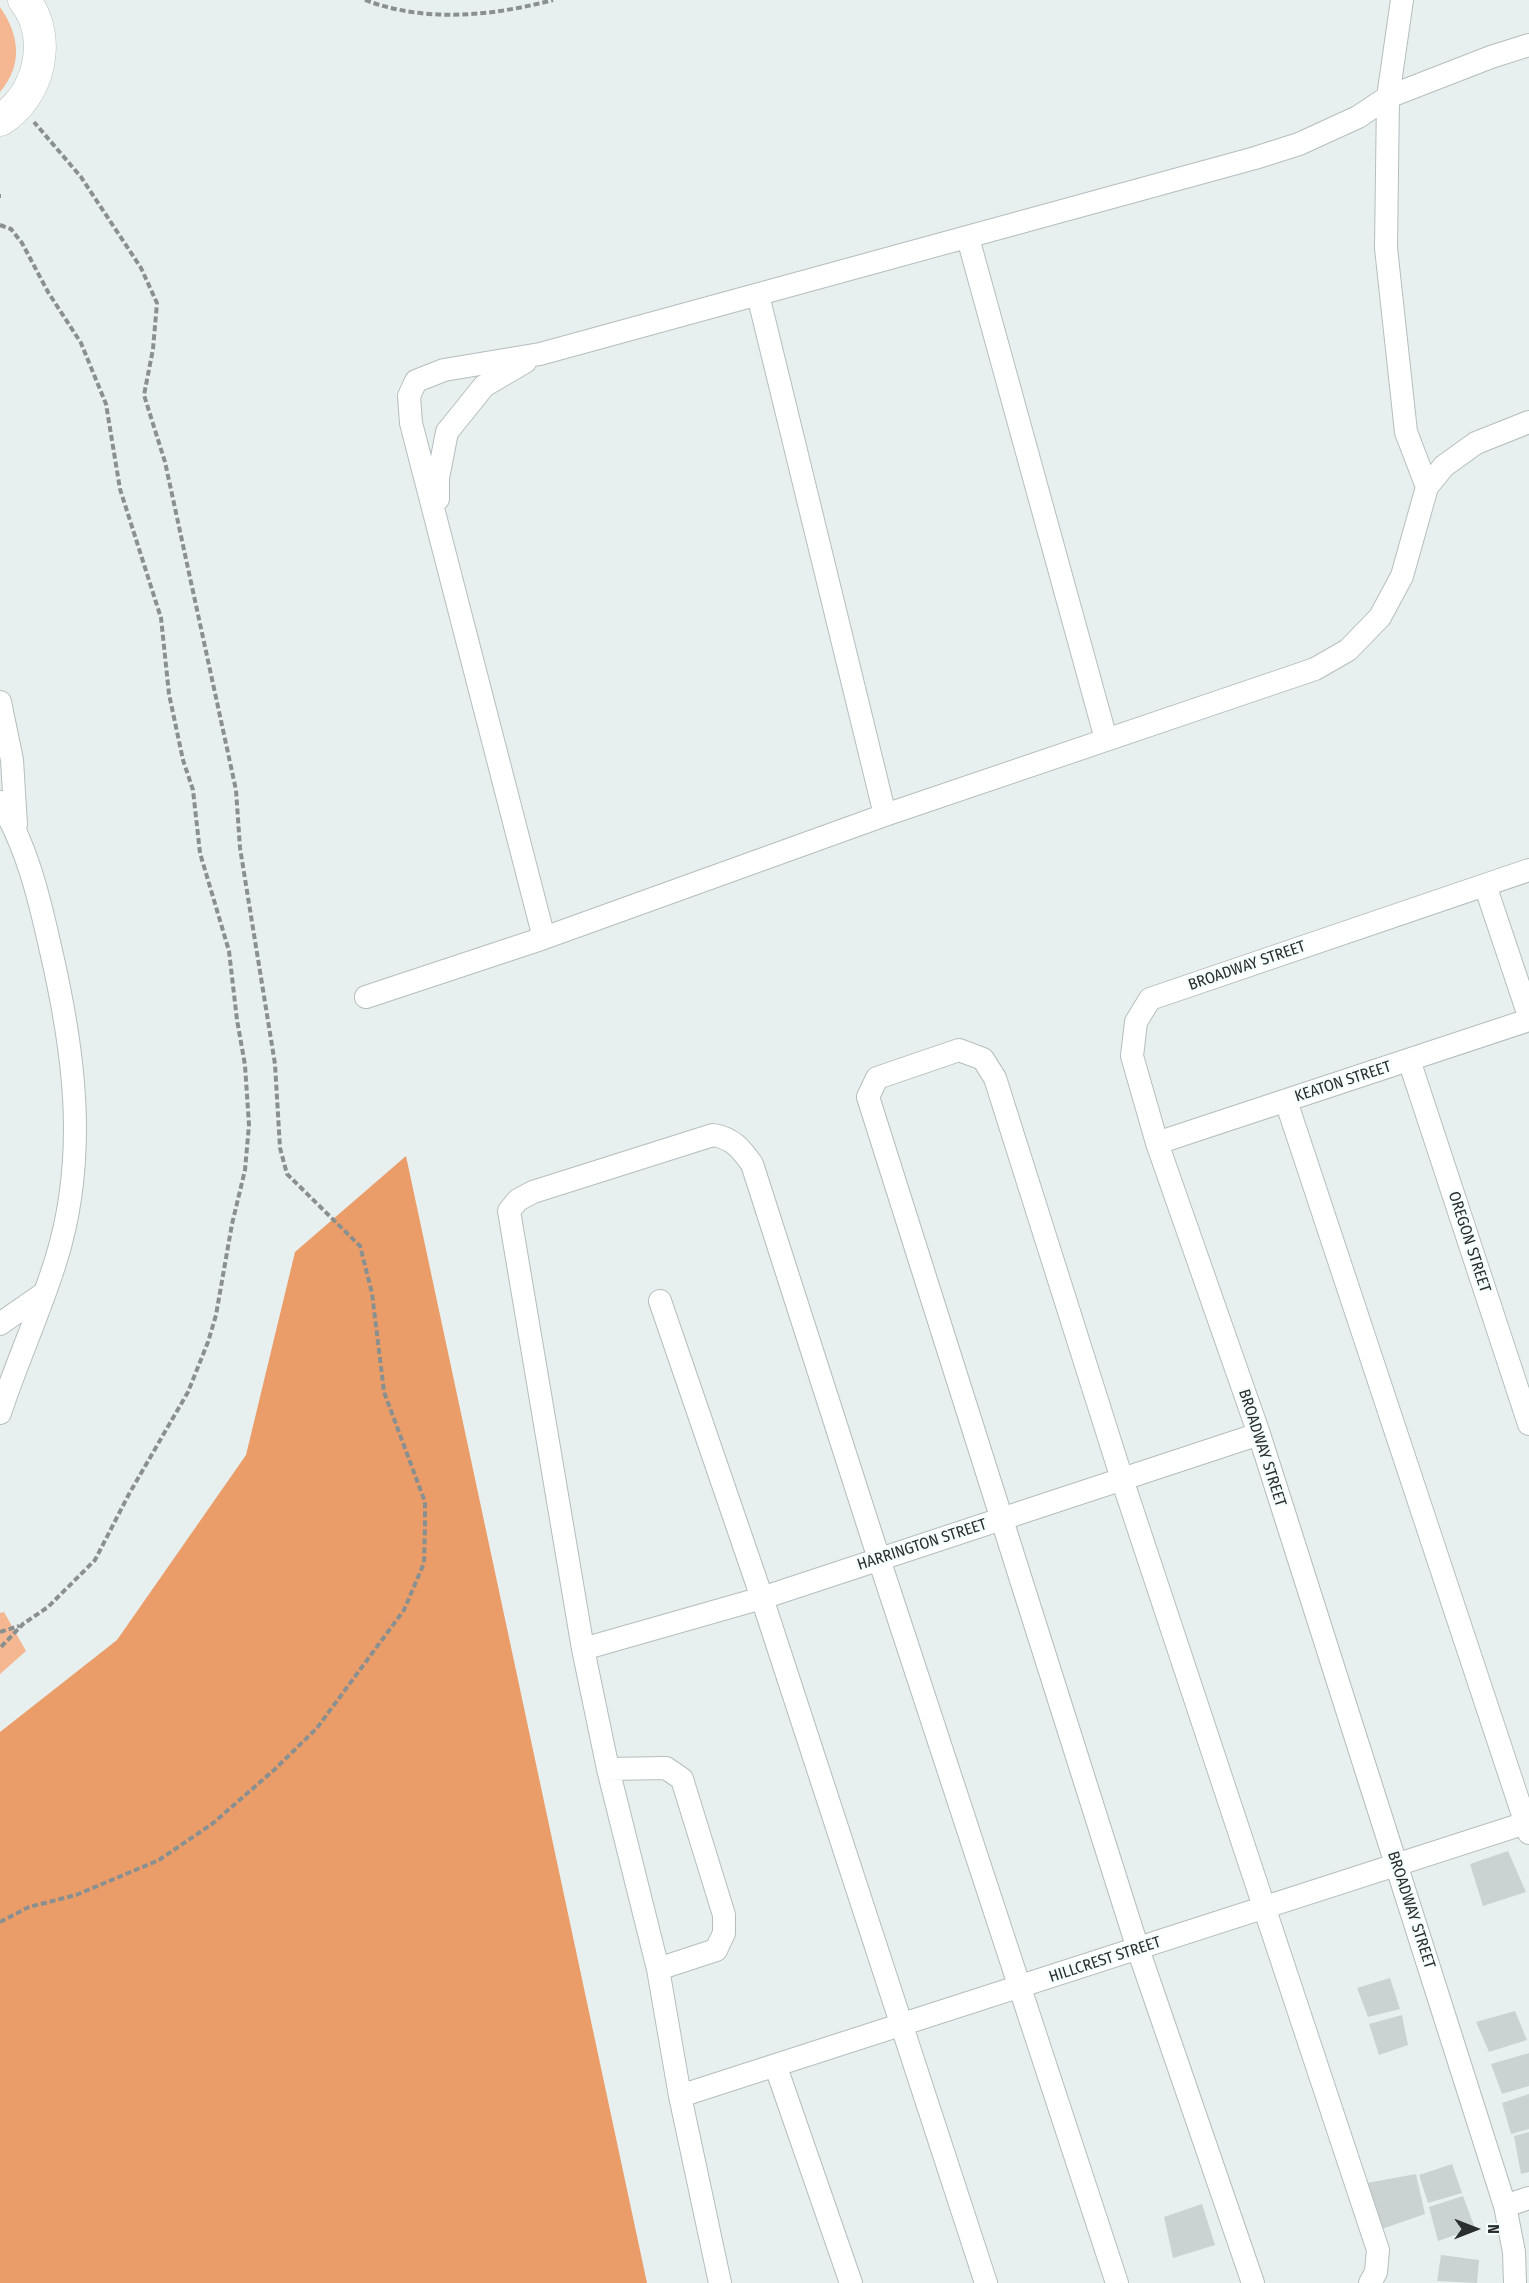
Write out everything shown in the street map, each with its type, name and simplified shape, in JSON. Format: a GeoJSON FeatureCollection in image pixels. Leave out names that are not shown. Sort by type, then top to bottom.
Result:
{"type":"FeatureCollection","features":[{"type":"Feature","properties":{"kind":"street"},"geometry":{"type":"LineString","coordinates":[[9,113],[35,77],[40,45],[36,23],[24,0]]}},
{"type":"Feature","properties":{"kind":"street"},"geometry":{"type":"LineString","coordinates":[[1402,0],[1388,97],[1386,248],[1406,432],[1427,487]]}},
{"type":"Feature","properties":{"kind":"street"},"geometry":{"type":"LineString","coordinates":[[544,938],[411,423],[409,396],[416,381],[444,370],[540,354],[968,238],[1288,147],[1358,117],[1388,97],[1491,57],[1529,45]]}},
{"type":"Feature","properties":{"kind":"street"},"geometry":{"type":"LineString","coordinates":[[968,238],[1106,739]]}},
{"type":"Feature","properties":{"kind":"street"},"geometry":{"type":"LineString","coordinates":[[758,295],[885,815]]}},
{"type":"Feature","properties":{"kind":"street"},"geometry":{"type":"LineString","coordinates":[[439,528],[438,478],[447,432],[484,386],[540,354]]}},
{"type":"Feature","properties":{"kind":"street"},"geometry":{"type":"LineString","coordinates":[[366,997],[544,938],[885,815],[1315,669],[1348,650],[1380,617],[1402,576],[1427,487],[1457,455],[1476,444],[1529,422]]}},
{"type":"Feature","properties":{"kind":"street"},"geometry":{"type":"LineString","coordinates":[[0,702],[12,760],[17,830]]}},
{"type":"Feature","properties":{"kind":"street"},"geometry":{"type":"LineString","coordinates":[[0,802],[17,830],[37,891],[61,992],[76,1088],[70,1196],[56,1259],[0,1413]]}},
{"type":"Feature","properties":{"kind":"street","name":"BROADWAY STREET"},"geometry":{"type":"LineString","coordinates":[[1515,2283],[1514,2252],[1505,2206],[1259,1434],[1157,1143],[1132,1056],[1137,1022],[1150,999],[1529,870]]}},
{"type":"Feature","properties":{"kind":"street"},"geometry":{"type":"LineString","coordinates":[[1485,885],[1529,1018]]}},
{"type":"Feature","properties":{"kind":"street","name":"KEATON STREET"},"geometry":{"type":"LineString","coordinates":[[1157,1143],[1529,1018]]}},
{"type":"Feature","properties":{"kind":"street"},"geometry":{"type":"LineString","coordinates":[[1253,2283],[1138,1949],[868,1097],[877,1078],[959,1050],[984,1059],[996,1078],[1122,1479],[1378,2250],[1376,2272],[1370,2283]]}},
{"type":"Feature","properties":{"kind":"street","name":"OREGON STREET"},"geometry":{"type":"LineString","coordinates":[[1409,1060],[1529,1424]]}},
{"type":"Feature","properties":{"kind":"street"},"geometry":{"type":"LineString","coordinates":[[1286,1101],[1528,1826]]}},
{"type":"Feature","properties":{"kind":"street"},"geometry":{"type":"LineString","coordinates":[[720,2283],[680,2096],[658,1969],[608,1769],[583,1649],[509,1211],[518,1200],[533,1191],[713,1135],[724,1137],[737,1144],[752,1164],[1117,2283]]}},
{"type":"Feature","properties":{"kind":"street"},"geometry":{"type":"LineString","coordinates":[[0,1324],[43,1294]]}},
{"type":"Feature","properties":{"kind":"street"},"geometry":{"type":"LineString","coordinates":[[660,1302],[762,1598],[986,2283]]}},
{"type":"Feature","properties":{"kind":"street","name":"HARRINGTON STREET"},"geometry":{"type":"LineString","coordinates":[[583,1649],[762,1598],[1259,1434]]}},
{"type":"Feature","properties":{"kind":"street"},"geometry":{"type":"LineString","coordinates":[[608,1769],[666,1768],[682,1779],[724,1915],[724,1933],[716,1950],[658,1969]]}},
{"type":"Feature","properties":{"kind":"street","name":"HILLCREST STREET"},"geometry":{"type":"LineString","coordinates":[[680,2096],[776,2067],[1396,1865],[1528,1826]]}},
{"type":"Feature","properties":{"kind":"street"},"geometry":{"type":"LineString","coordinates":[[776,2067],[851,2283]]}},
{"type":"Feature","properties":{"kind":"street"},"geometry":{"type":"LineString","coordinates":[[1505,2206],[1529,2198]]}},
{"type":"Feature","properties":{"kind":"path"},"geometry":{"type":"LineString","coordinates":[[365,0],[406,10],[447,15],[487,14],[553,0]]}},
{"type":"Feature","properties":{"kind":"path"},"geometry":{"type":"LineString","coordinates":[[0,1922],[29,1908],[76,1895],[159,1860],[212,1824],[273,1770],[317,1728],[404,1610],[424,1563],[425,1525],[425,1502],[384,1392],[372,1293],[360,1246],[287,1174],[280,1148],[275,1064],[240,848],[236,790],[165,462],[144,395],[153,349],[157,303],[141,268],[81,177],[9,113]]}},
{"type":"Feature","properties":{"kind":"path"},"geometry":{"type":"LineString","coordinates":[[0,225],[11,230],[22,243],[48,292],[81,343],[106,404],[120,489],[161,618],[169,694],[183,760],[193,790],[200,853],[229,951],[245,1065],[249,1125],[245,1170],[232,1224],[216,1315],[188,1392],[129,1494],[95,1560],[48,1607],[23,1624],[0,1647]]}},
{"type":"Feature","properties":{"kind":"path"},"geometry":{"type":"LineString","coordinates":[[0,1632],[23,1624]]}},
{"type":"Feature","properties":{"kind":"shaded area"},"geometry":{"type":"Polygon","coordinates":[[[0,7],[12,29],[16,50],[13,71],[0,92],[0,7]]]}},
{"type":"Feature","properties":{"kind":"shaded area"},"geometry":{"type":"Polygon","coordinates":[[[406,1156],[647,2283],[0,2283],[0,1732],[117,1640],[246,1455],[295,1252],[406,1156]]]}},
{"type":"Feature","properties":{"kind":"shaded area"},"geometry":{"type":"Polygon","coordinates":[[[4,1612],[26,1651],[0,1674],[0,1613],[4,1612]]]}},
{"type":"Feature","properties":{"kind":"building"},"geometry":{"type":"Polygon","coordinates":[[[1508,1851],[1526,1892],[1483,1906],[1470,1864],[1508,1851]]]}},
{"type":"Feature","properties":{"kind":"building"},"geometry":{"type":"Polygon","coordinates":[[[1390,1978],[1400,2009],[1368,2017],[1357,1988],[1390,1978]]]}},
{"type":"Feature","properties":{"kind":"building"},"geometry":{"type":"Polygon","coordinates":[[[1515,2011],[1527,2040],[1489,2052],[1476,2022],[1515,2011]]]}},
{"type":"Feature","properties":{"kind":"building"},"geometry":{"type":"Polygon","coordinates":[[[1402,2015],[1408,2045],[1379,2055],[1369,2024],[1402,2015]]]}},
{"type":"Feature","properties":{"kind":"building"},"geometry":{"type":"Polygon","coordinates":[[[1529,2053],[1529,2086],[1502,2094],[1491,2064],[1529,2053]]]}},
{"type":"Feature","properties":{"kind":"building"},"geometry":{"type":"Polygon","coordinates":[[[1529,2094],[1529,2129],[1511,2134],[1502,2103],[1529,2094]]]}},
{"type":"Feature","properties":{"kind":"building"},"geometry":{"type":"Polygon","coordinates":[[[1529,2132],[1529,2172],[1521,2174],[1514,2136],[1529,2132]]]}},
{"type":"Feature","properties":{"kind":"building"},"geometry":{"type":"Polygon","coordinates":[[[1452,2164],[1462,2193],[1428,2203],[1419,2175],[1452,2164]]]}},
{"type":"Feature","properties":{"kind":"building"},"geometry":{"type":"Polygon","coordinates":[[[1416,2174],[1425,2214],[1379,2230],[1367,2183],[1416,2174]]]}},
{"type":"Feature","properties":{"kind":"building"},"geometry":{"type":"Polygon","coordinates":[[[1463,2196],[1475,2228],[1438,2241],[1429,2207],[1463,2196]]]}},
{"type":"Feature","properties":{"kind":"building"},"geometry":{"type":"Polygon","coordinates":[[[1202,2204],[1215,2245],[1173,2258],[1164,2217],[1202,2204]]]}},
{"type":"Feature","properties":{"kind":"building"},"geometry":{"type":"Polygon","coordinates":[[[1441,2255],[1479,2260],[1477,2283],[1437,2281],[1441,2255]]]}}]}
